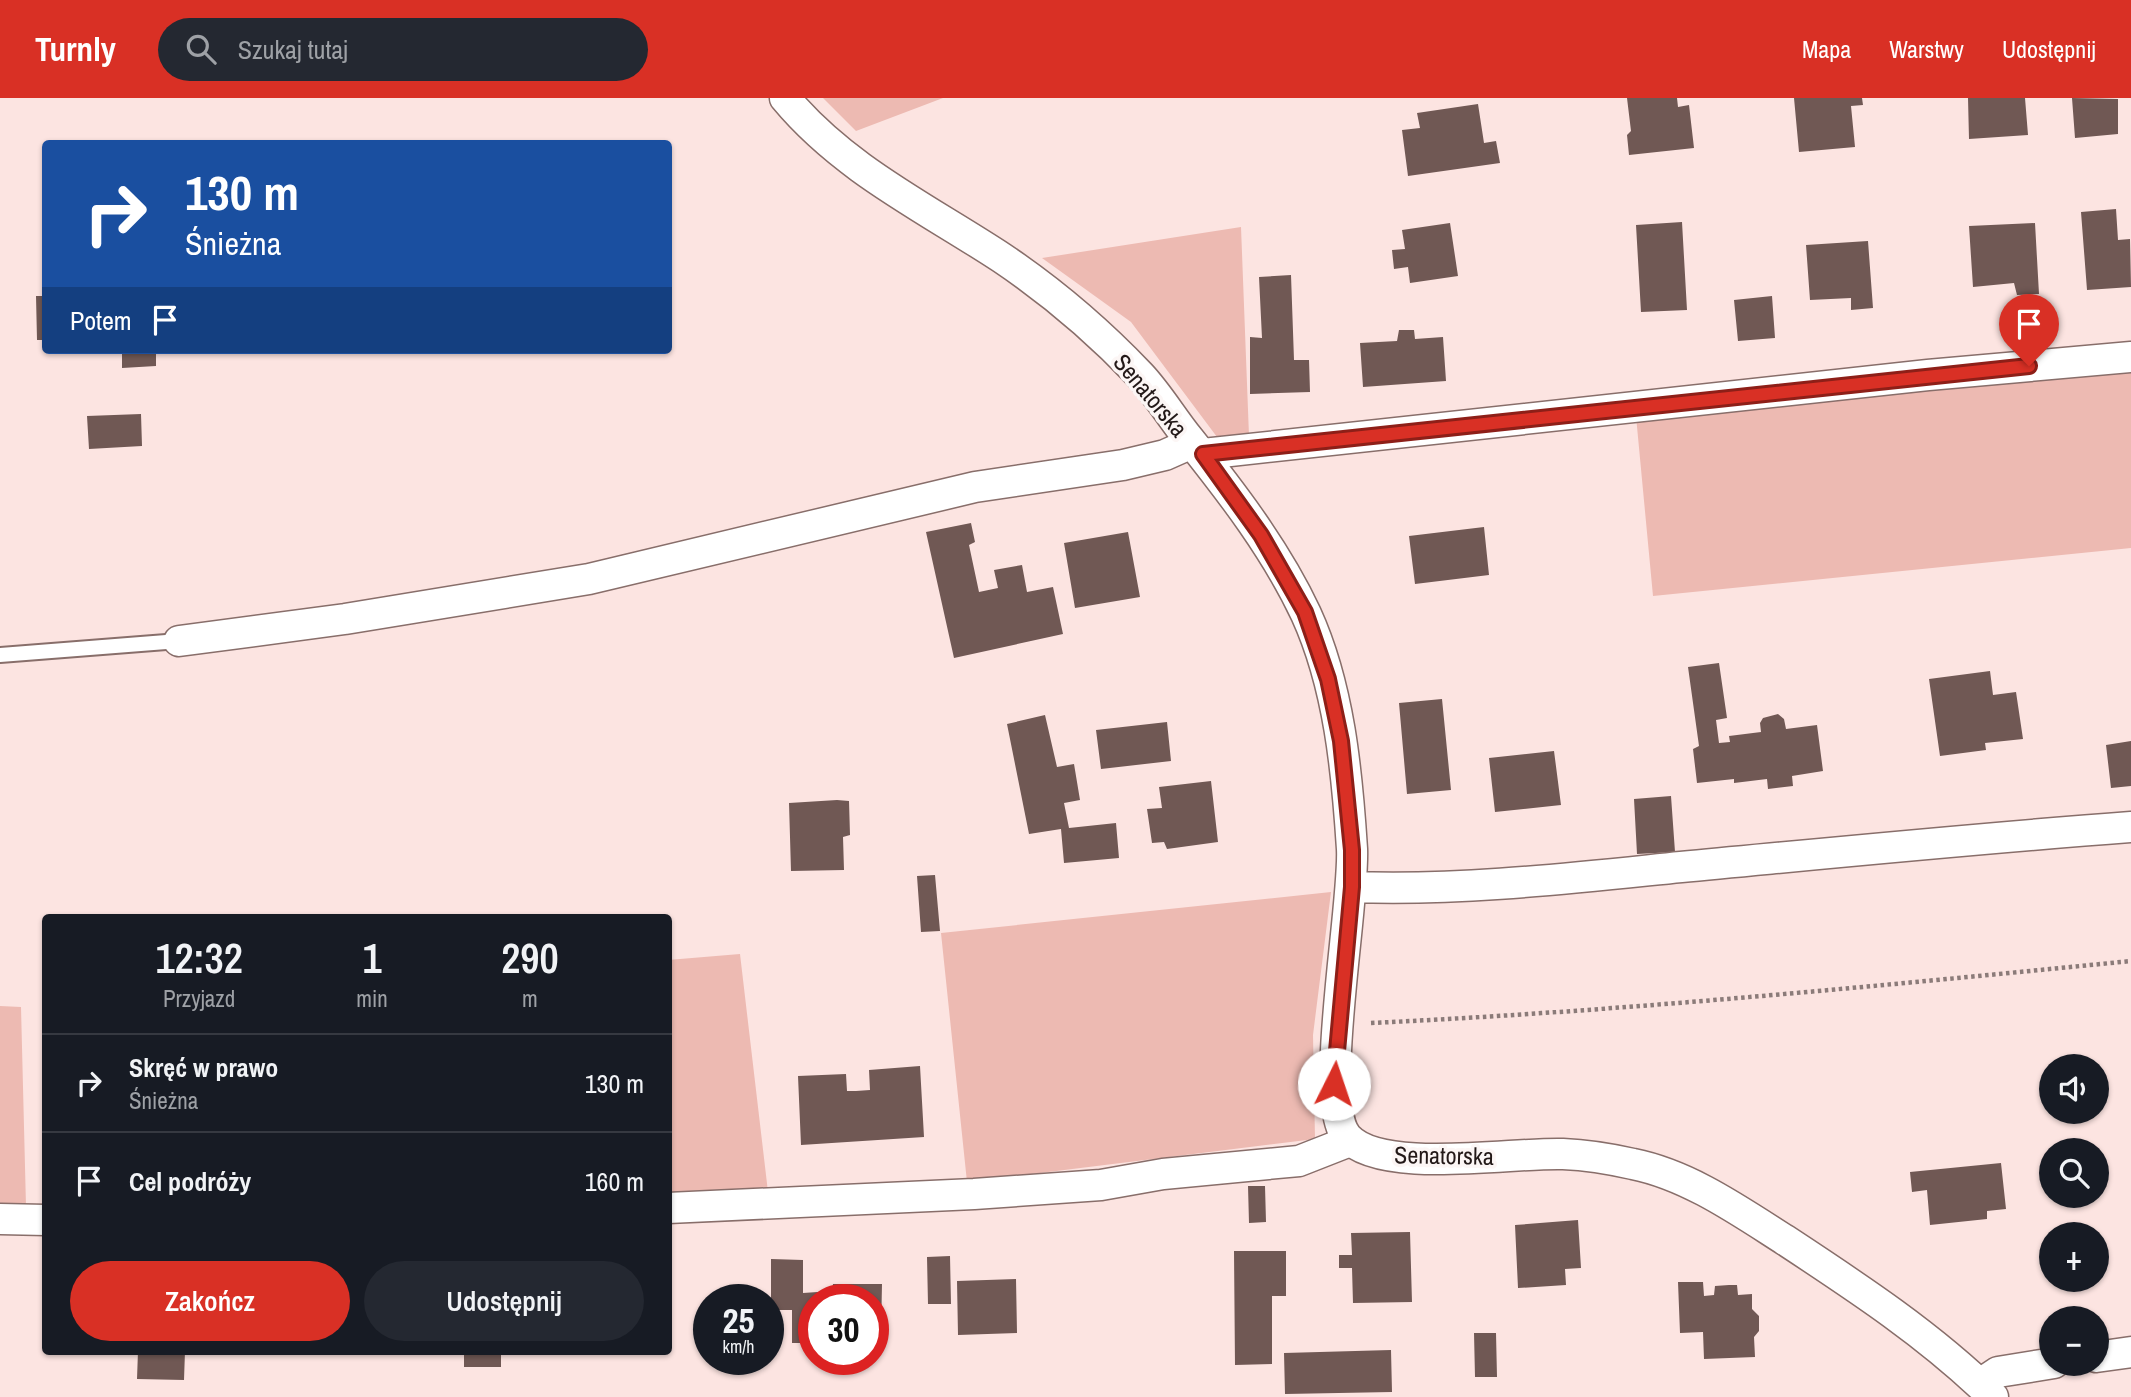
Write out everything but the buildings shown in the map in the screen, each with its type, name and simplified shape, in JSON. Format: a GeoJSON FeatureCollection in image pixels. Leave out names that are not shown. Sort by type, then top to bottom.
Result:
{"type":"FeatureCollection","features":[{"type":"Feature","properties":{"kind":"street","name":"Senatorska"},"geometry":{"type":"LineString","coordinates":[[785,98],[799,116],[838,152],[903,197],[1005,260],[1075,314],[1142,377],[1261,535],[1305,612],[1328,679],[1341,741],[1352,850],[1352,887],[1334,1084],[1339,1123],[1350,1141],[1398,1158],[1564,1154],[1637,1164],[1675,1177],[1703,1190],[1844,1279],[1925,1337],[1986,1390]]}},
{"type":"Feature","properties":{"kind":"street"},"geometry":{"type":"LineString","coordinates":[[179,641],[345,619],[589,579],[975,487],[1154,458],[1197,448],[2131,357]]}},
{"type":"Feature","properties":{"kind":"street"},"geometry":{"type":"LineString","coordinates":[[1352,887],[1508,884],[2131,827]]}},
{"type":"Feature","properties":{"kind":"street"},"geometry":{"type":"LineString","coordinates":[[672,1208],[974,1194],[1101,1185],[1163,1174],[1299,1161],[1350,1141]]}},
{"type":"Feature","properties":{"kind":"street"},"geometry":{"type":"LineString","coordinates":[[0,1219],[42,1220]]}},
{"type":"Feature","properties":{"kind":"street"},"geometry":{"type":"LineString","coordinates":[[2109,1355],[2131,1352]]}},
{"type":"Feature","properties":{"kind":"street"},"geometry":{"type":"LineString","coordinates":[[1986,1390],[1998,1372],[2039,1365]]}},
{"type":"Feature","properties":{"kind":"lane"},"geometry":{"type":"LineString","coordinates":[[0,655],[179,641]]}},
{"type":"Feature","properties":{"kind":"path"},"geometry":{"type":"LineString","coordinates":[[1338,1024],[1535,1014],[1847,989],[2131,961]]}},
{"type":"Feature","properties":{"kind":"shaded area"},"geometry":{"type":"Polygon","coordinates":[[[823,98],[943,98],[856,131],[823,98]]]}},
{"type":"Feature","properties":{"kind":"shaded area"},"geometry":{"type":"Polygon","coordinates":[[[1241,227],[1249,436],[1220,441],[1131,322],[1042,258],[1241,227]]]}},
{"type":"Feature","properties":{"kind":"shaded area"},"geometry":{"type":"Polygon","coordinates":[[[2131,369],[2131,548],[1653,596],[1636,416],[2131,369]]]}},
{"type":"Feature","properties":{"kind":"shaded area"},"geometry":{"type":"Polygon","coordinates":[[[1331,892],[1313,1035],[1315,1139],[967,1182],[941,933],[1331,892]]]}},
{"type":"Feature","properties":{"kind":"shaded area"},"geometry":{"type":"Polygon","coordinates":[[[740,954],[768,1192],[672,1196],[672,960],[740,954]]]}},
{"type":"Feature","properties":{"kind":"shaded area"},"geometry":{"type":"Polygon","coordinates":[[[0,1006],[21,1007],[26,1206],[0,1205],[0,1006]]]}},
{"type":"Feature","properties":{"kind":"route"},"geometry":{"type":"LineString","coordinates":[[1334,1084],[1352,887],[1352,850],[1341,741],[1328,679],[1305,612],[1261,535],[1203,454],[2029,366]]}}]}
